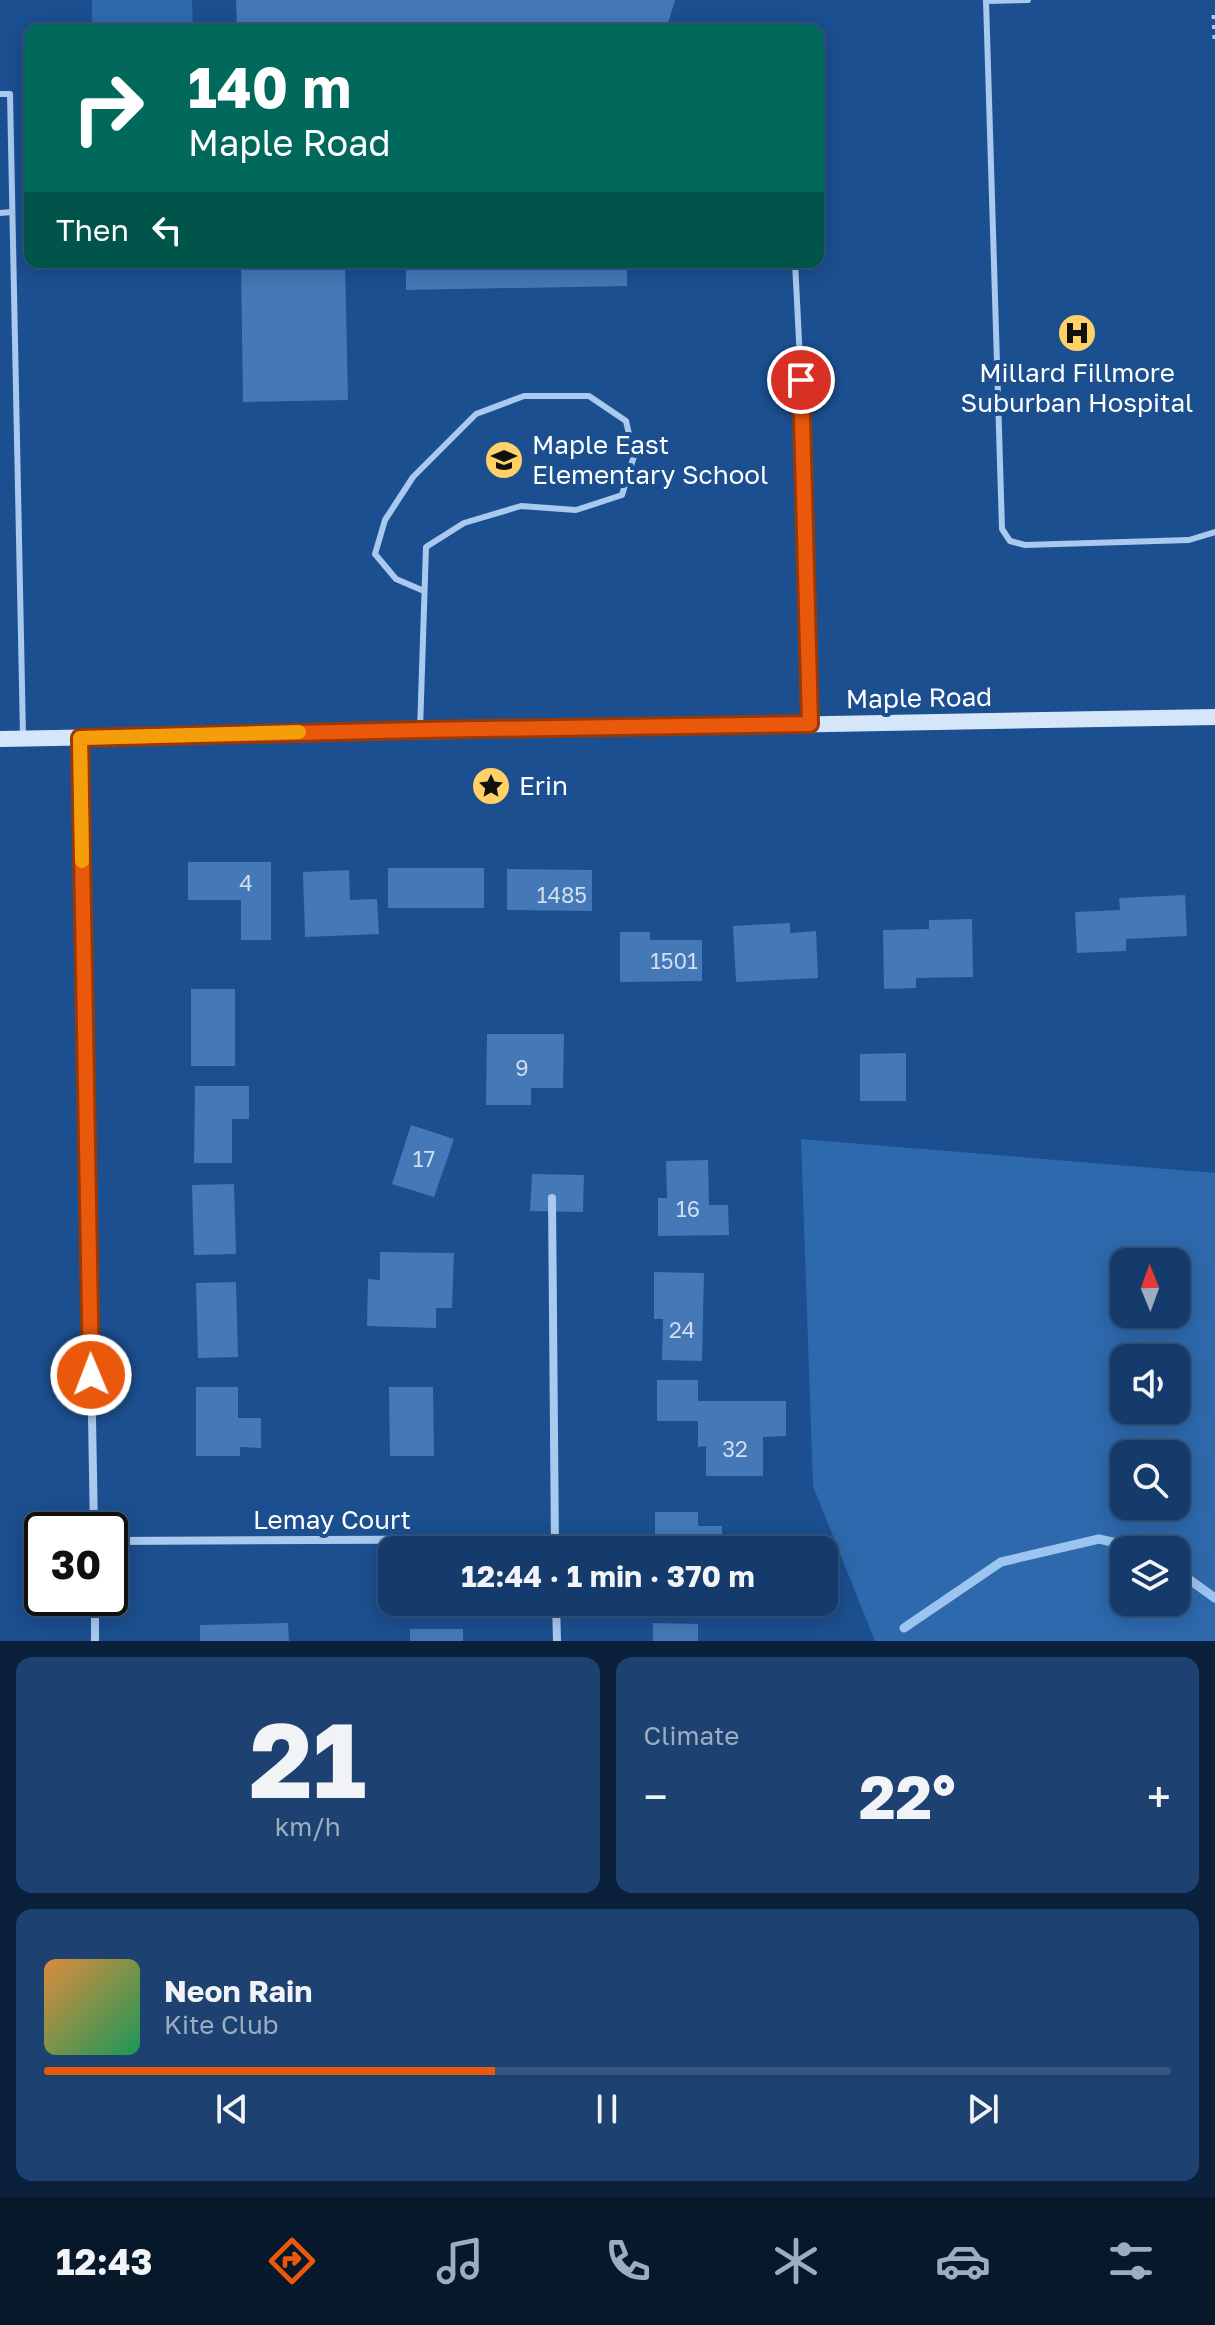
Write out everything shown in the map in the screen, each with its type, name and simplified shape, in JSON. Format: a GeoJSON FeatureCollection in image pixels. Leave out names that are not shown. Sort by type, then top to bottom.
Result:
{"type":"FeatureCollection","features":[{"type":"Feature","properties":{"kind":"main road","name":"Maple Road"},"geometry":{"type":"LineString","coordinates":[[0,739],[1215,717]]}},
{"type":"Feature","properties":{"kind":"street"},"geometry":{"type":"LineString","coordinates":[[80,738],[94,1512]]}},
{"type":"Feature","properties":{"kind":"street"},"geometry":{"type":"LineString","coordinates":[[552,1198],[555,1536]]}},
{"type":"Feature","properties":{"kind":"street","name":"Lemay Court"},"geometry":{"type":"LineString","coordinates":[[128,1541],[378,1540]]}},
{"type":"Feature","properties":{"kind":"street"},"geometry":{"type":"LineString","coordinates":[[95,1616],[95,1641]]}},
{"type":"Feature","properties":{"kind":"street"},"geometry":{"type":"LineString","coordinates":[[556,1616],[557,1641]]}},
{"type":"Feature","properties":{"kind":"lane"},"geometry":{"type":"LineString","coordinates":[[1028,0],[986,1],[1002,529],[1010,541],[1025,545],[1189,540],[1215,532]]}},
{"type":"Feature","properties":{"kind":"lane"},"geometry":{"type":"LineString","coordinates":[[0,94],[10,94],[23,739]]}},
{"type":"Feature","properties":{"kind":"lane"},"geometry":{"type":"LineString","coordinates":[[0,213],[12,212]]}},
{"type":"Feature","properties":{"kind":"lane"},"geometry":{"type":"LineString","coordinates":[[795,268],[810,724]]}},
{"type":"Feature","properties":{"kind":"lane"},"geometry":{"type":"LineString","coordinates":[[420,730],[426,547],[464,523],[521,506],[576,510],[622,495],[634,456],[626,421],[589,396],[524,396],[476,414],[413,477],[385,520],[375,554],[396,579],[424,591]]}},
{"type":"Feature","properties":{"kind":"path"},"geometry":{"type":"LineString","coordinates":[[1214,15],[1215,40]]}},
{"type":"Feature","properties":{"kind":"shaded area"},"geometry":{"type":"Polygon","coordinates":[[[92,0],[192,0],[193,24],[92,24],[92,0]]]}},
{"type":"Feature","properties":{"kind":"shaded area"},"geometry":{"type":"Polygon","coordinates":[[[801,1139],[1215,1173],[1215,1641],[875,1641],[838,1548],[838,1536],[833,1536],[813,1486],[801,1139]]]}},
{"type":"Feature","properties":{"kind":"building"},"geometry":{"type":"Polygon","coordinates":[[[236,0],[675,0],[668,24],[237,24],[236,0]]]}},
{"type":"Feature","properties":{"kind":"building"},"geometry":{"type":"Polygon","coordinates":[[[241,268],[345,268],[348,400],[243,402],[241,268]]]}},
{"type":"Feature","properties":{"kind":"building"},"geometry":{"type":"Polygon","coordinates":[[[406,268],[627,268],[627,286],[406,290],[406,268]]]}},
{"type":"Feature","properties":{"kind":"building"},"geometry":{"type":"Polygon","coordinates":[[[188,862],[271,862],[271,940],[241,940],[241,900],[188,900],[188,862]]]}},
{"type":"Feature","properties":{"kind":"building"},"geometry":{"type":"Polygon","coordinates":[[[388,868],[484,868],[484,908],[388,908],[388,868]]]}},
{"type":"Feature","properties":{"kind":"building"},"geometry":{"type":"Polygon","coordinates":[[[507,869],[592,870],[592,911],[507,910],[507,869]]]}},
{"type":"Feature","properties":{"kind":"building"},"geometry":{"type":"Polygon","coordinates":[[[349,870],[350,900],[377,899],[379,934],[305,937],[303,872],[349,870]]]}},
{"type":"Feature","properties":{"kind":"building"},"geometry":{"type":"Polygon","coordinates":[[[1185,895],[1187,936],[1126,939],[1126,951],[1077,953],[1075,912],[1120,910],[1119,898],[1185,895]]]}},
{"type":"Feature","properties":{"kind":"building"},"geometry":{"type":"Polygon","coordinates":[[[972,919],[973,977],[916,978],[916,988],[884,989],[883,930],[929,929],[929,920],[972,919]]]}},
{"type":"Feature","properties":{"kind":"building"},"geometry":{"type":"Polygon","coordinates":[[[790,923],[790,933],[816,931],[818,978],[736,982],[733,926],[790,923]]]}},
{"type":"Feature","properties":{"kind":"building"},"geometry":{"type":"Polygon","coordinates":[[[620,932],[650,932],[650,940],[702,940],[702,981],[620,982],[620,932]]]}},
{"type":"Feature","properties":{"kind":"building"},"geometry":{"type":"Polygon","coordinates":[[[191,989],[235,989],[235,1066],[191,1066],[191,989]]]}},
{"type":"Feature","properties":{"kind":"building"},"geometry":{"type":"Polygon","coordinates":[[[487,1034],[564,1034],[563,1088],[531,1088],[531,1105],[486,1105],[487,1034]]]}},
{"type":"Feature","properties":{"kind":"building"},"geometry":{"type":"Polygon","coordinates":[[[906,1053],[906,1101],[860,1101],[860,1054],[906,1053]]]}},
{"type":"Feature","properties":{"kind":"building"},"geometry":{"type":"Polygon","coordinates":[[[195,1086],[249,1086],[249,1119],[232,1119],[232,1163],[194,1163],[195,1086]]]}},
{"type":"Feature","properties":{"kind":"building"},"geometry":{"type":"Polygon","coordinates":[[[411,1125],[454,1139],[434,1197],[392,1184],[411,1125]]]}},
{"type":"Feature","properties":{"kind":"building"},"geometry":{"type":"Polygon","coordinates":[[[708,1160],[709,1205],[728,1205],[729,1235],[658,1236],[658,1198],[667,1198],[666,1161],[708,1160]]]}},
{"type":"Feature","properties":{"kind":"building"},"geometry":{"type":"Polygon","coordinates":[[[532,1174],[584,1175],[583,1212],[530,1211],[532,1174]]]}},
{"type":"Feature","properties":{"kind":"building"},"geometry":{"type":"Polygon","coordinates":[[[234,1184],[236,1254],[194,1255],[192,1185],[234,1184]]]}},
{"type":"Feature","properties":{"kind":"building"},"geometry":{"type":"Polygon","coordinates":[[[380,1252],[454,1253],[452,1308],[436,1308],[436,1328],[367,1326],[368,1279],[380,1280],[380,1252]]]}},
{"type":"Feature","properties":{"kind":"building"},"geometry":{"type":"Polygon","coordinates":[[[654,1272],[704,1273],[702,1361],[662,1360],[663,1319],[654,1319],[654,1272]]]}},
{"type":"Feature","properties":{"kind":"building"},"geometry":{"type":"Polygon","coordinates":[[[236,1282],[238,1357],[198,1358],[196,1283],[236,1282]]]}},
{"type":"Feature","properties":{"kind":"building"},"geometry":{"type":"Polygon","coordinates":[[[657,1380],[698,1380],[698,1401],[786,1401],[786,1436],[763,1437],[763,1476],[706,1476],[706,1446],[698,1447],[698,1421],[657,1421],[657,1380]]]}},
{"type":"Feature","properties":{"kind":"building"},"geometry":{"type":"Polygon","coordinates":[[[196,1387],[238,1387],[238,1418],[261,1418],[261,1448],[240,1447],[240,1456],[196,1456],[196,1387]]]}},
{"type":"Feature","properties":{"kind":"building"},"geometry":{"type":"Polygon","coordinates":[[[389,1387],[433,1387],[434,1456],[390,1456],[389,1387]]]}},
{"type":"Feature","properties":{"kind":"building"},"geometry":{"type":"Polygon","coordinates":[[[655,1512],[698,1512],[698,1526],[722,1526],[722,1536],[655,1536],[655,1512]]]}},
{"type":"Feature","properties":{"kind":"building"},"geometry":{"type":"Polygon","coordinates":[[[288,1623],[289,1641],[200,1641],[200,1625],[288,1623]]]}},
{"type":"Feature","properties":{"kind":"building"},"geometry":{"type":"Polygon","coordinates":[[[653,1623],[698,1624],[698,1641],[653,1641],[653,1623]]]}},
{"type":"Feature","properties":{"kind":"building"},"geometry":{"type":"Polygon","coordinates":[[[410,1629],[463,1629],[463,1641],[410,1641],[410,1629]]]}},
{"type":"Feature","properties":{"kind":"waterway"},"geometry":{"type":"LineString","coordinates":[[904,1628],[1001,1562],[1099,1539],[1110,1542]]}},
{"type":"Feature","properties":{"kind":"waterway"},"geometry":{"type":"LineString","coordinates":[[1190,1580],[1215,1598]]}},
{"type":"Feature","properties":{"kind":"slow traffic"},"geometry":{"type":"LineString","coordinates":[[82,861],[80,738],[299,732]]}},
{"type":"Feature","properties":{"kind":"place","name":"Millard Fillmore Suburban Hospital"},"geometry":{"type":"Point","coordinates":[1077,333]}},
{"type":"Feature","properties":{"kind":"place","name":"Maple East Elementary School"},"geometry":{"type":"Point","coordinates":[504,460]}},
{"type":"Feature","properties":{"kind":"place","name":"Erin"},"geometry":{"type":"Point","coordinates":[491,786]}},
{"type":"Feature","properties":{"kind":"route"},"geometry":{"type":"LineString","coordinates":[[91,1375],[80,738],[810,724],[801,380]]}}]}
